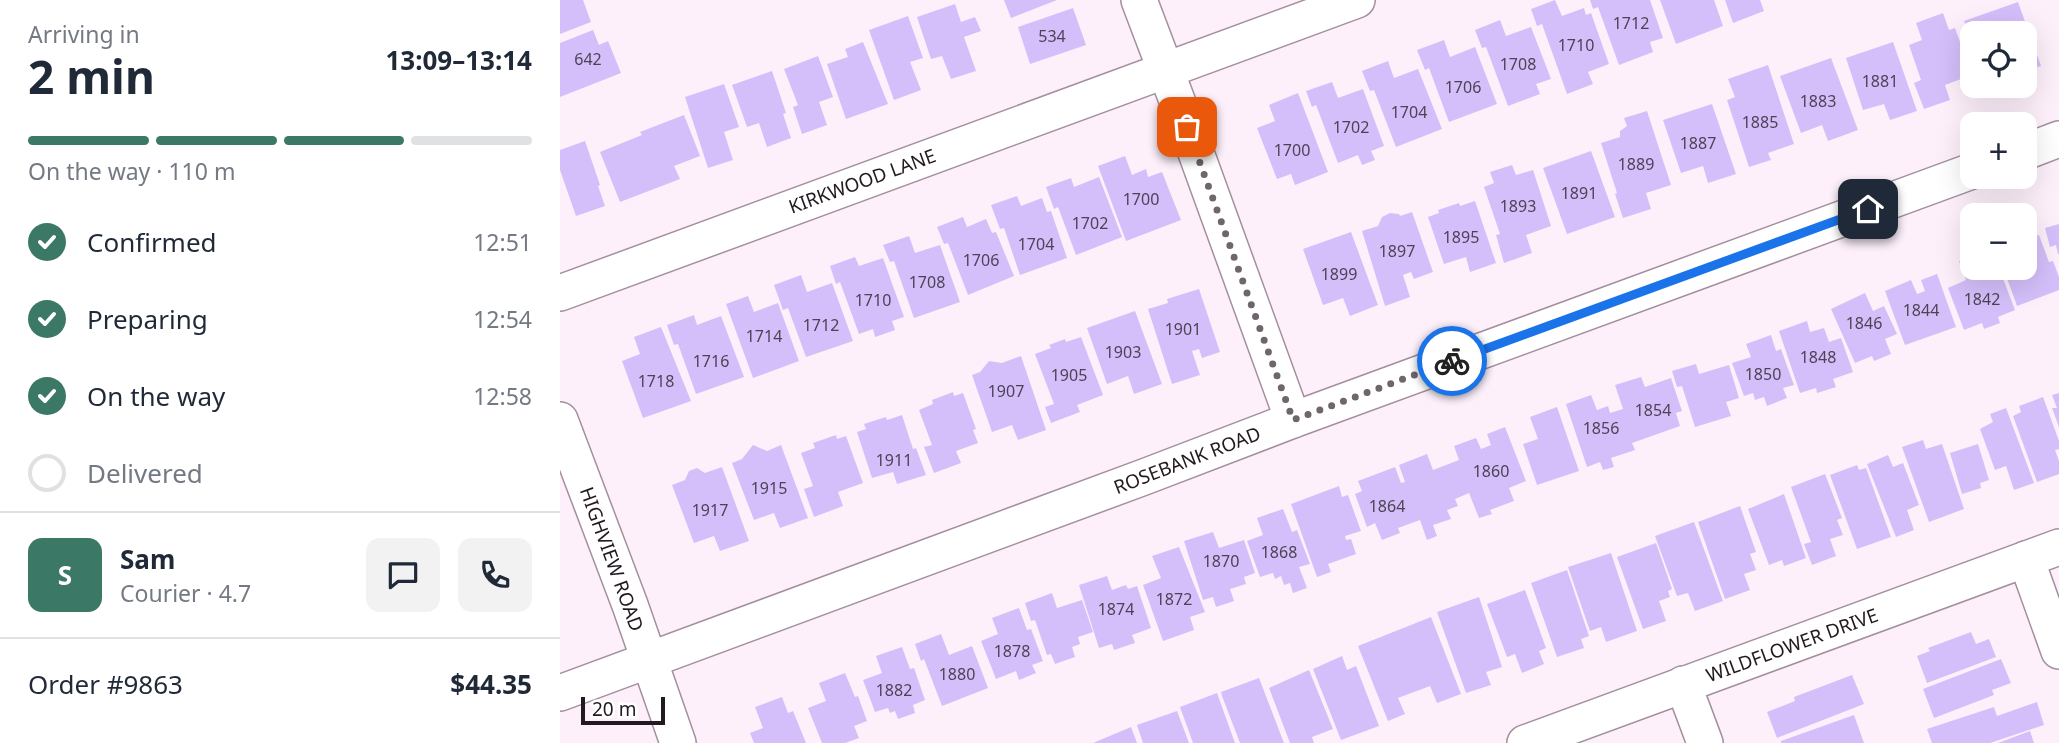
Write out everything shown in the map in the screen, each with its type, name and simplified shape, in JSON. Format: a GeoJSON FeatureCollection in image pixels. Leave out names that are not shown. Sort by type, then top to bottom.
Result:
{"type":"FeatureCollection","features":[{"type":"Feature","properties":{"kind":"street"},"geometry":{"type":"LineString","coordinates":[[1139,0],[1293,420]]}},
{"type":"Feature","properties":{"kind":"street","name":"KIRKWOOD LANE"},"geometry":{"type":"LineString","coordinates":[[560,293],[1357,0]]}},
{"type":"Feature","properties":{"kind":"street"},"geometry":{"type":"LineString","coordinates":[[2037,147],[2059,139]]}},
{"type":"Feature","properties":{"kind":"street","name":"ROSEBANK ROAD"},"geometry":{"type":"LineString","coordinates":[[560,692],[1960,175]]}},
{"type":"Feature","properties":{"kind":"street","name":"HIGHVIEW ROAD"},"geometry":{"type":"LineString","coordinates":[[560,420],[678,743]]}},
{"type":"Feature","properties":{"kind":"street","name":"WILDFLOWER DRIVE"},"geometry":{"type":"LineString","coordinates":[[1525,743],[2059,547]]}},
{"type":"Feature","properties":{"kind":"street"},"geometry":{"type":"LineString","coordinates":[[2025,559],[2059,651]]}},
{"type":"Feature","properties":{"kind":"street"},"geometry":{"type":"LineString","coordinates":[[1683,684],[1705,743]]}},
{"type":"Feature","properties":{"kind":"building"},"geometry":{"type":"Polygon","coordinates":[[[560,0],[583,0],[591,22],[560,34],[560,0]]]}},
{"type":"Feature","properties":{"kind":"building"},"geometry":{"type":"Polygon","coordinates":[[[1004,0],[1057,0],[1011,18],[1004,0]]]}},
{"type":"Feature","properties":{"kind":"building"},"geometry":{"type":"Polygon","coordinates":[[[1555,0],[1562,16],[1584,8],[1586,15],[1591,13],[1609,64],[1588,72],[1593,84],[1567,94],[1542,24],[1537,26],[1531,9],[1555,0]]]}},
{"type":"Feature","properties":{"kind":"building"},"geometry":{"type":"Polygon","coordinates":[[[1590,0],[1650,0],[1663,38],[1650,42],[1653,52],[1619,65],[1598,7],[1593,9],[1590,0]]]}},
{"type":"Feature","properties":{"kind":"building"},"geometry":{"type":"Polygon","coordinates":[[[1660,0],[1714,0],[1723,26],[1676,44],[1660,0]]]}},
{"type":"Feature","properties":{"kind":"building"},"geometry":{"type":"Polygon","coordinates":[[[1725,0],[1760,0],[1764,11],[1733,23],[1725,0]]]}},
{"type":"Feature","properties":{"kind":"building"},"geometry":{"type":"Polygon","coordinates":[[[2018,2],[2025,21],[1964,21],[2018,2]]]}},
{"type":"Feature","properties":{"kind":"building"},"geometry":{"type":"Polygon","coordinates":[[[955,4],[961,22],[975,17],[981,31],[964,37],[976,71],[951,79],[942,56],[931,59],[917,17],[955,4]]]}},
{"type":"Feature","properties":{"kind":"building"},"geometry":{"type":"Polygon","coordinates":[[[1073,8],[1086,45],[1030,64],[1018,27],[1073,8]]]}},
{"type":"Feature","properties":{"kind":"building"},"geometry":{"type":"Polygon","coordinates":[[[1943,13],[1949,30],[1955,28],[1960,42],[1960,79],[1945,85],[1950,100],[1924,109],[1914,83],[1921,80],[1909,45],[1922,40],[1916,23],[1943,13]]]}},
{"type":"Feature","properties":{"kind":"building"},"geometry":{"type":"Polygon","coordinates":[[[908,16],[923,58],[910,62],[921,90],[894,100],[869,30],[908,16]]]}},
{"type":"Feature","properties":{"kind":"building"},"geometry":{"type":"Polygon","coordinates":[[[1500,20],[1506,36],[1531,27],[1551,79],[1536,84],[1540,94],[1508,106],[1486,47],[1482,48],[1475,30],[1500,20]]]}},
{"type":"Feature","properties":{"kind":"building"},"geometry":{"type":"Polygon","coordinates":[[[593,30],[599,45],[608,41],[621,73],[560,97],[560,43],[593,30]]]}},
{"type":"Feature","properties":{"kind":"building"},"geometry":{"type":"Polygon","coordinates":[[[1444,40],[1450,57],[1475,47],[1497,104],[1449,122],[1429,68],[1425,70],[1417,50],[1444,40]]]}},
{"type":"Feature","properties":{"kind":"building"},"geometry":{"type":"Polygon","coordinates":[[[863,42],[888,104],[846,119],[827,64],[848,57],[845,49],[863,42]]]}},
{"type":"Feature","properties":{"kind":"building"},"geometry":{"type":"Polygon","coordinates":[[[1893,42],[1917,111],[1890,120],[1884,104],[1863,110],[1846,58],[1893,42]]]}},
{"type":"Feature","properties":{"kind":"building"},"geometry":{"type":"Polygon","coordinates":[[[818,56],[833,97],[819,102],[827,125],[802,134],[793,107],[798,105],[784,69],[818,56]]]}},
{"type":"Feature","properties":{"kind":"building"},"geometry":{"type":"Polygon","coordinates":[[[1831,58],[1858,130],[1828,141],[1822,125],[1801,133],[1780,76],[1831,58]]]}},
{"type":"Feature","properties":{"kind":"building"},"geometry":{"type":"Polygon","coordinates":[[[1388,61],[1394,78],[1418,69],[1442,129],[1396,147],[1374,90],[1370,91],[1362,71],[1388,61]]]}},
{"type":"Feature","properties":{"kind":"building"},"geometry":{"type":"Polygon","coordinates":[[[1768,65],[1794,144],[1768,153],[1771,160],[1749,167],[1727,100],[1735,97],[1728,79],[1768,65]]]}},
{"type":"Feature","properties":{"kind":"building"},"geometry":{"type":"Polygon","coordinates":[[[772,71],[791,138],[767,147],[759,123],[747,127],[732,85],[772,71]]]}},
{"type":"Feature","properties":{"kind":"building"},"geometry":{"type":"Polygon","coordinates":[[[1332,82],[1338,98],[1363,89],[1384,146],[1371,151],[1375,160],[1362,165],[1358,155],[1338,163],[1316,105],[1312,107],[1306,91],[1332,82]]]}},
{"type":"Feature","properties":{"kind":"building"},"geometry":{"type":"Polygon","coordinates":[[[724,84],[739,127],[724,132],[733,160],[708,168],[685,97],[724,84]]]}},
{"type":"Feature","properties":{"kind":"building"},"geometry":{"type":"Polygon","coordinates":[[[1298,93],[1328,172],[1295,185],[1291,174],[1277,179],[1257,128],[1275,121],[1269,105],[1298,93]]]}},
{"type":"Feature","properties":{"kind":"building"},"geometry":{"type":"Polygon","coordinates":[[[1712,104],[1736,174],[1708,183],[1703,166],[1681,173],[1663,120],[1712,104]]]}},
{"type":"Feature","properties":{"kind":"building"},"geometry":{"type":"Polygon","coordinates":[[[1647,111],[1671,185],[1646,193],[1651,209],[1623,218],[1601,143],[1620,137],[1620,131],[1627,126],[1624,118],[1647,111]]]}},
{"type":"Feature","properties":{"kind":"building"},"geometry":{"type":"Polygon","coordinates":[[[684,115],[700,156],[674,166],[680,179],[620,202],[600,152],[642,135],[640,132],[684,115]]]}},
{"type":"Feature","properties":{"kind":"building"},"geometry":{"type":"Polygon","coordinates":[[[585,141],[605,206],[576,216],[560,170],[560,150],[585,141]]]}},
{"type":"Feature","properties":{"kind":"building"},"geometry":{"type":"Polygon","coordinates":[[[1591,151],[1615,217],[1567,234],[1543,168],[1591,151]]]}},
{"type":"Feature","properties":{"kind":"building"},"geometry":{"type":"Polygon","coordinates":[[[1125,156],[1132,175],[1146,169],[1148,177],[1162,172],[1181,220],[1126,241],[1098,166],[1125,156]]]}},
{"type":"Feature","properties":{"kind":"building"},"geometry":{"type":"Polygon","coordinates":[[[1512,165],[1516,175],[1533,170],[1551,226],[1526,235],[1532,253],[1504,263],[1496,235],[1500,234],[1484,187],[1494,183],[1490,172],[1512,165]]]}},
{"type":"Feature","properties":{"kind":"building"},"geometry":{"type":"Polygon","coordinates":[[[1099,177],[1122,237],[1076,255],[1058,207],[1054,209],[1046,187],[1071,178],[1074,187],[1099,177]]]}},
{"type":"Feature","properties":{"kind":"building"},"geometry":{"type":"Polygon","coordinates":[[[1017,196],[1021,206],[1042,198],[1047,212],[1051,211],[1067,258],[1020,275],[1004,228],[1000,229],[991,205],[1017,196]]]}},
{"type":"Feature","properties":{"kind":"building"},"geometry":{"type":"Polygon","coordinates":[[[1475,201],[1496,263],[1470,272],[1466,257],[1444,264],[1428,217],[1439,213],[1438,210],[1475,201]]]}},
{"type":"Feature","properties":{"kind":"building"},"geometry":{"type":"Polygon","coordinates":[[[1412,212],[1433,272],[1414,279],[1411,272],[1403,275],[1410,297],[1385,306],[1362,231],[1378,226],[1382,217],[1390,213],[1400,216],[1412,212]]]}},
{"type":"Feature","properties":{"kind":"building"},"geometry":{"type":"Polygon","coordinates":[[[963,217],[967,227],[986,219],[992,233],[996,232],[1014,276],[968,295],[948,243],[944,244],[937,227],[963,217]]]}},
{"type":"Feature","properties":{"kind":"building"},"geometry":{"type":"Polygon","coordinates":[[[2059,224],[2058,254],[2056,245],[2050,247],[2045,228],[2059,224]]]}},
{"type":"Feature","properties":{"kind":"building"},"geometry":{"type":"Polygon","coordinates":[[[1351,232],[1378,305],[1350,316],[1343,298],[1323,305],[1303,249],[1351,232]]]}},
{"type":"Feature","properties":{"kind":"building"},"geometry":{"type":"Polygon","coordinates":[[[2039,235],[2049,262],[2053,261],[2059,277],[2059,290],[2017,306],[2008,280],[2037,280],[2039,235]]]}},
{"type":"Feature","properties":{"kind":"building"},"geometry":{"type":"Polygon","coordinates":[[[909,236],[915,253],[940,245],[960,302],[914,318],[894,261],[890,262],[883,245],[909,236]]]}},
{"type":"Feature","properties":{"kind":"building"},"geometry":{"type":"Polygon","coordinates":[[[855,257],[859,266],[883,258],[904,317],[892,321],[895,330],[875,337],[873,329],[859,334],[840,282],[836,284],[830,266],[855,257]]]}},
{"type":"Feature","properties":{"kind":"building"},"geometry":{"type":"Polygon","coordinates":[[[1937,274],[1956,327],[1905,345],[1885,291],[1911,280],[1917,294],[1925,291],[1921,280],[1937,274]]]}},
{"type":"Feature","properties":{"kind":"building"},"geometry":{"type":"Polygon","coordinates":[[[801,275],[807,292],[832,283],[853,341],[806,357],[788,308],[783,310],[774,285],[801,275]]]}},
{"type":"Feature","properties":{"kind":"building"},"geometry":{"type":"Polygon","coordinates":[[[1966,280],[2004,280],[2015,310],[1998,317],[2000,323],[1984,329],[1982,323],[1964,330],[1948,288],[1966,280]]]}},
{"type":"Feature","properties":{"kind":"building"},"geometry":{"type":"Polygon","coordinates":[[[1199,289],[1220,352],[1202,358],[1199,349],[1192,351],[1200,375],[1172,384],[1148,309],[1168,303],[1167,299],[1199,289]]]}},
{"type":"Feature","properties":{"kind":"building"},"geometry":{"type":"Polygon","coordinates":[[[1865,293],[1873,311],[1884,306],[1897,334],[1885,339],[1891,354],[1874,361],[1872,356],[1855,363],[1831,309],[1865,293]]]}},
{"type":"Feature","properties":{"kind":"building"},"geometry":{"type":"Polygon","coordinates":[[[748,296],[754,312],[778,303],[799,361],[753,378],[726,304],[748,296]]]}},
{"type":"Feature","properties":{"kind":"building"},"geometry":{"type":"Polygon","coordinates":[[[1135,311],[1162,384],[1134,394],[1128,376],[1107,384],[1087,328],[1135,311]]]}},
{"type":"Feature","properties":{"kind":"building"},"geometry":{"type":"Polygon","coordinates":[[[694,315],[697,325],[721,316],[744,377],[696,394],[678,344],[674,345],[667,325],[694,315]]]}},
{"type":"Feature","properties":{"kind":"building"},"geometry":{"type":"Polygon","coordinates":[[[1807,321],[1810,332],[1824,328],[1829,342],[1841,338],[1853,372],[1833,379],[1836,387],[1817,393],[1816,388],[1800,393],[1779,331],[1807,321]]]}},
{"type":"Feature","properties":{"kind":"building"},"geometry":{"type":"Polygon","coordinates":[[[661,327],[691,401],[643,418],[622,361],[640,354],[634,337],[661,327]]]}},
{"type":"Feature","properties":{"kind":"building"},"geometry":{"type":"Polygon","coordinates":[[[1771,335],[1776,351],[1781,349],[1794,385],[1783,388],[1787,398],[1767,406],[1764,397],[1755,400],[1753,393],[1744,396],[1732,363],[1751,357],[1746,344],[1771,335]]]}},
{"type":"Feature","properties":{"kind":"building"},"geometry":{"type":"Polygon","coordinates":[[[1081,337],[1103,395],[1077,405],[1080,412],[1051,423],[1045,407],[1054,404],[1035,354],[1065,339],[1066,342],[1081,337]]]}},
{"type":"Feature","properties":{"kind":"building"},"geometry":{"type":"Polygon","coordinates":[[[1021,356],[1046,430],[1018,440],[1012,425],[992,432],[972,375],[980,372],[989,361],[1002,363],[1021,356]]]}},
{"type":"Feature","properties":{"kind":"building"},"geometry":{"type":"Polygon","coordinates":[[[1696,364],[1699,374],[1729,365],[1739,398],[1726,402],[1731,416],[1695,427],[1682,386],[1677,387],[1672,371],[1696,364]]]}},
{"type":"Feature","properties":{"kind":"building"},"geometry":{"type":"Polygon","coordinates":[[[1641,377],[1645,387],[1671,378],[1682,411],[1676,413],[1680,426],[1632,443],[1635,450],[1611,458],[1614,467],[1603,470],[1600,462],[1587,467],[1566,404],[1591,395],[1597,410],[1608,406],[1610,413],[1623,409],[1615,385],[1641,377]]]}},
{"type":"Feature","properties":{"kind":"building"},"geometry":{"type":"Polygon","coordinates":[[[953,392],[954,396],[963,393],[976,429],[973,430],[978,443],[956,451],[961,463],[934,473],[924,447],[932,445],[919,410],[933,404],[932,400],[953,392]]]}},
{"type":"Feature","properties":{"kind":"building"},"geometry":{"type":"Polygon","coordinates":[[[2059,393],[2059,427],[2052,408],[2057,408],[2052,395],[2059,393]]]}},
{"type":"Feature","properties":{"kind":"building"},"geometry":{"type":"Polygon","coordinates":[[[2043,397],[2059,441],[2059,449],[2055,450],[2059,461],[2059,474],[2037,482],[2013,416],[2021,412],[2019,406],[2043,397]]]}},
{"type":"Feature","properties":{"kind":"building"},"geometry":{"type":"Polygon","coordinates":[[[1557,407],[1579,471],[1537,485],[1523,444],[1538,439],[1530,417],[1557,407]]]}},
{"type":"Feature","properties":{"kind":"building"},"geometry":{"type":"Polygon","coordinates":[[[2006,408],[2034,483],[2014,490],[2006,466],[1995,470],[1980,429],[1993,422],[1990,414],[2006,408]]]}},
{"type":"Feature","properties":{"kind":"building"},"geometry":{"type":"Polygon","coordinates":[[[902,415],[913,449],[916,448],[926,475],[897,484],[893,472],[872,478],[857,432],[866,429],[864,424],[902,415]]]}},
{"type":"Feature","properties":{"kind":"building"},"geometry":{"type":"Polygon","coordinates":[[[1505,427],[1526,481],[1509,488],[1514,501],[1490,510],[1492,514],[1479,518],[1469,493],[1455,499],[1458,506],[1447,510],[1451,519],[1433,525],[1437,536],[1427,540],[1420,520],[1398,528],[1400,533],[1382,540],[1375,523],[1367,527],[1355,494],[1362,491],[1358,481],[1395,467],[1401,483],[1405,482],[1399,465],[1427,454],[1433,470],[1459,460],[1454,446],[1476,438],[1481,449],[1491,445],[1487,434],[1505,427]]]}},
{"type":"Feature","properties":{"kind":"building"},"geometry":{"type":"Polygon","coordinates":[[[836,435],[837,439],[846,436],[863,483],[838,492],[843,506],[814,517],[804,489],[813,486],[801,453],[815,448],[813,443],[836,435]]]}},
{"type":"Feature","properties":{"kind":"building"},"geometry":{"type":"Polygon","coordinates":[[[1923,440],[1926,449],[1942,444],[1964,509],[1929,522],[1902,447],[1923,440]]]}},
{"type":"Feature","properties":{"kind":"building"},"geometry":{"type":"Polygon","coordinates":[[[1978,444],[1989,480],[1980,483],[1981,488],[1962,494],[1950,453],[1978,444]]]}},
{"type":"Feature","properties":{"kind":"building"},"geometry":{"type":"Polygon","coordinates":[[[753,445],[767,451],[781,445],[808,518],[780,528],[774,513],[754,520],[732,463],[742,459],[753,445]]]}},
{"type":"Feature","properties":{"kind":"building"},"geometry":{"type":"Polygon","coordinates":[[[1888,455],[1893,467],[1903,463],[1919,505],[1907,510],[1914,530],[1896,537],[1867,464],[1888,455]]]}},
{"type":"Feature","properties":{"kind":"building"},"geometry":{"type":"Polygon","coordinates":[[[1857,465],[1859,470],[1866,468],[1891,537],[1857,549],[1830,475],[1857,465]]]}},
{"type":"Feature","properties":{"kind":"building"},"geometry":{"type":"Polygon","coordinates":[[[722,467],[749,541],[720,551],[714,536],[694,543],[672,485],[685,480],[689,471],[697,468],[705,473],[722,467]]]}},
{"type":"Feature","properties":{"kind":"building"},"geometry":{"type":"Polygon","coordinates":[[[1825,474],[1842,518],[1837,520],[1843,535],[1830,539],[1836,556],[1812,565],[1804,544],[1811,542],[1791,487],[1825,474]]]}},
{"type":"Feature","properties":{"kind":"building"},"geometry":{"type":"Polygon","coordinates":[[[1339,486],[1342,497],[1348,495],[1361,531],[1345,536],[1346,540],[1351,539],[1356,554],[1328,564],[1331,572],[1317,577],[1291,504],[1339,486]]]}},
{"type":"Feature","properties":{"kind":"building"},"geometry":{"type":"Polygon","coordinates":[[[1784,494],[1806,558],[1784,566],[1782,560],[1769,565],[1748,509],[1784,494]]]}},
{"type":"Feature","properties":{"kind":"building"},"geometry":{"type":"Polygon","coordinates":[[[1740,506],[1756,552],[1750,554],[1756,570],[1744,574],[1750,590],[1725,599],[1698,522],[1740,506]]]}},
{"type":"Feature","properties":{"kind":"building"},"geometry":{"type":"Polygon","coordinates":[[[1283,509],[1292,532],[1297,530],[1310,564],[1299,567],[1307,588],[1293,593],[1290,583],[1284,585],[1281,576],[1275,579],[1273,573],[1260,577],[1247,541],[1263,535],[1257,518],[1283,509]]]}},
{"type":"Feature","properties":{"kind":"building"},"geometry":{"type":"Polygon","coordinates":[[[1694,522],[1723,601],[1695,611],[1688,593],[1677,596],[1655,536],[1694,522]]]}},
{"type":"Feature","properties":{"kind":"building"},"geometry":{"type":"Polygon","coordinates":[[[1213,532],[1219,548],[1244,540],[1255,573],[1244,577],[1246,584],[1230,589],[1234,601],[1216,607],[1213,597],[1203,600],[1184,541],[1213,532]]]}},
{"type":"Feature","properties":{"kind":"building"},"geometry":{"type":"Polygon","coordinates":[[[1656,543],[1672,589],[1668,591],[1670,597],[1659,601],[1666,621],[1643,629],[1617,557],[1656,543]]]}},
{"type":"Feature","properties":{"kind":"building"},"geometry":{"type":"Polygon","coordinates":[[[1179,547],[1205,612],[1190,617],[1194,630],[1163,641],[1143,585],[1161,578],[1152,556],[1179,547]]]}},
{"type":"Feature","properties":{"kind":"building"},"geometry":{"type":"Polygon","coordinates":[[[1611,553],[1637,631],[1606,642],[1601,627],[1590,631],[1568,567],[1611,553]]]}},
{"type":"Feature","properties":{"kind":"building"},"geometry":{"type":"Polygon","coordinates":[[[1567,570],[1589,636],[1581,639],[1584,648],[1557,657],[1531,583],[1567,570]]]}},
{"type":"Feature","properties":{"kind":"building"},"geometry":{"type":"Polygon","coordinates":[[[1107,576],[1112,590],[1126,585],[1128,589],[1137,586],[1151,628],[1132,635],[1135,643],[1114,650],[1112,644],[1099,648],[1079,585],[1107,576]]]}},
{"type":"Feature","properties":{"kind":"building"},"geometry":{"type":"Polygon","coordinates":[[[1525,590],[1546,648],[1539,651],[1544,664],[1522,673],[1515,654],[1507,657],[1487,604],[1525,590]]]}},
{"type":"Feature","properties":{"kind":"building"},"geometry":{"type":"Polygon","coordinates":[[[1052,593],[1057,608],[1082,600],[1093,632],[1078,637],[1080,644],[1072,647],[1075,657],[1055,664],[1051,654],[1047,655],[1035,620],[1031,621],[1025,603],[1052,593]]]}},
{"type":"Feature","properties":{"kind":"building"},"geometry":{"type":"Polygon","coordinates":[[[1479,597],[1502,667],[1486,672],[1491,685],[1466,693],[1437,612],[1479,597]]]}},
{"type":"Feature","properties":{"kind":"building"},"geometry":{"type":"Polygon","coordinates":[[[1019,608],[1027,630],[1031,629],[1043,661],[1032,665],[1036,673],[1019,680],[1016,671],[996,679],[981,641],[998,634],[992,618],[1019,608]]]}},
{"type":"Feature","properties":{"kind":"building"},"geometry":{"type":"Polygon","coordinates":[[[1431,617],[1461,694],[1437,703],[1430,686],[1398,698],[1405,714],[1388,721],[1358,646],[1431,617]]]}},
{"type":"Feature","properties":{"kind":"building"},"geometry":{"type":"Polygon","coordinates":[[[1971,632],[1976,644],[1989,639],[1996,657],[1927,683],[1917,656],[1930,651],[1928,648],[1971,632]]]}},
{"type":"Feature","properties":{"kind":"building"},"geometry":{"type":"Polygon","coordinates":[[[941,634],[949,655],[972,646],[988,688],[942,706],[924,659],[921,661],[915,644],[941,634]]]}},
{"type":"Feature","properties":{"kind":"building"},"geometry":{"type":"Polygon","coordinates":[[[902,647],[910,669],[914,668],[925,700],[913,705],[915,713],[898,719],[895,711],[890,713],[888,708],[875,712],[863,680],[882,673],[876,656],[902,647]]]}},
{"type":"Feature","properties":{"kind":"building"},"geometry":{"type":"Polygon","coordinates":[[[1342,656],[1347,670],[1356,666],[1379,726],[1341,740],[1313,669],[1342,656]]]}},
{"type":"Feature","properties":{"kind":"building"},"geometry":{"type":"Polygon","coordinates":[[[2001,659],[2011,683],[1992,690],[1994,695],[1934,718],[1923,689],[2001,659]]]}},
{"type":"Feature","properties":{"kind":"building"},"geometry":{"type":"Polygon","coordinates":[[[1309,670],[1333,729],[1312,737],[1314,743],[1290,743],[1269,688],[1309,670]]]}},
{"type":"Feature","properties":{"kind":"building"},"geometry":{"type":"Polygon","coordinates":[[[845,673],[855,697],[858,696],[867,721],[854,726],[859,738],[845,743],[822,743],[808,708],[826,701],[819,683],[845,673]]]}},
{"type":"Feature","properties":{"kind":"building"},"geometry":{"type":"Polygon","coordinates":[[[1852,675],[1864,704],[1777,738],[1767,712],[1795,701],[1794,697],[1852,675]]]}},
{"type":"Feature","properties":{"kind":"building"},"geometry":{"type":"Polygon","coordinates":[[[1259,678],[1284,743],[1240,743],[1221,692],[1259,678]]]}},
{"type":"Feature","properties":{"kind":"building"},"geometry":{"type":"Polygon","coordinates":[[[1217,693],[1235,743],[1193,743],[1180,707],[1217,693]]]}},
{"type":"Feature","properties":{"kind":"building"},"geometry":{"type":"Polygon","coordinates":[[[782,697],[788,713],[793,711],[806,743],[754,743],[750,733],[763,728],[755,707],[782,697]]]}},
{"type":"Feature","properties":{"kind":"building"},"geometry":{"type":"Polygon","coordinates":[[[2037,702],[2044,725],[1990,743],[1932,743],[1927,729],[1994,707],[1997,716],[2037,702]]]}},
{"type":"Feature","properties":{"kind":"building"},"geometry":{"type":"Polygon","coordinates":[[[1177,711],[1189,743],[1143,743],[1137,725],[1177,711]]]}},
{"type":"Feature","properties":{"kind":"building"},"geometry":{"type":"Polygon","coordinates":[[[1854,715],[1864,743],[1781,743],[1781,741],[1854,715]]]}},
{"type":"Feature","properties":{"kind":"building"},"geometry":{"type":"Polygon","coordinates":[[[1131,727],[1137,743],[1093,743],[1131,727]]]}},
{"type":"Feature","properties":{"kind":"building"},"geometry":{"type":"Polygon","coordinates":[[[2030,731],[2034,743],[1998,743],[2030,731]]]}},
{"type":"Feature","properties":{"kind":"way so far"},"geometry":{"type":"LineString","coordinates":[[1187,127],[1293,420],[1452,361]]}},
{"type":"Feature","properties":{"kind":"route"},"geometry":{"type":"LineString","coordinates":[[1452,361],[1868,209]]}}]}
